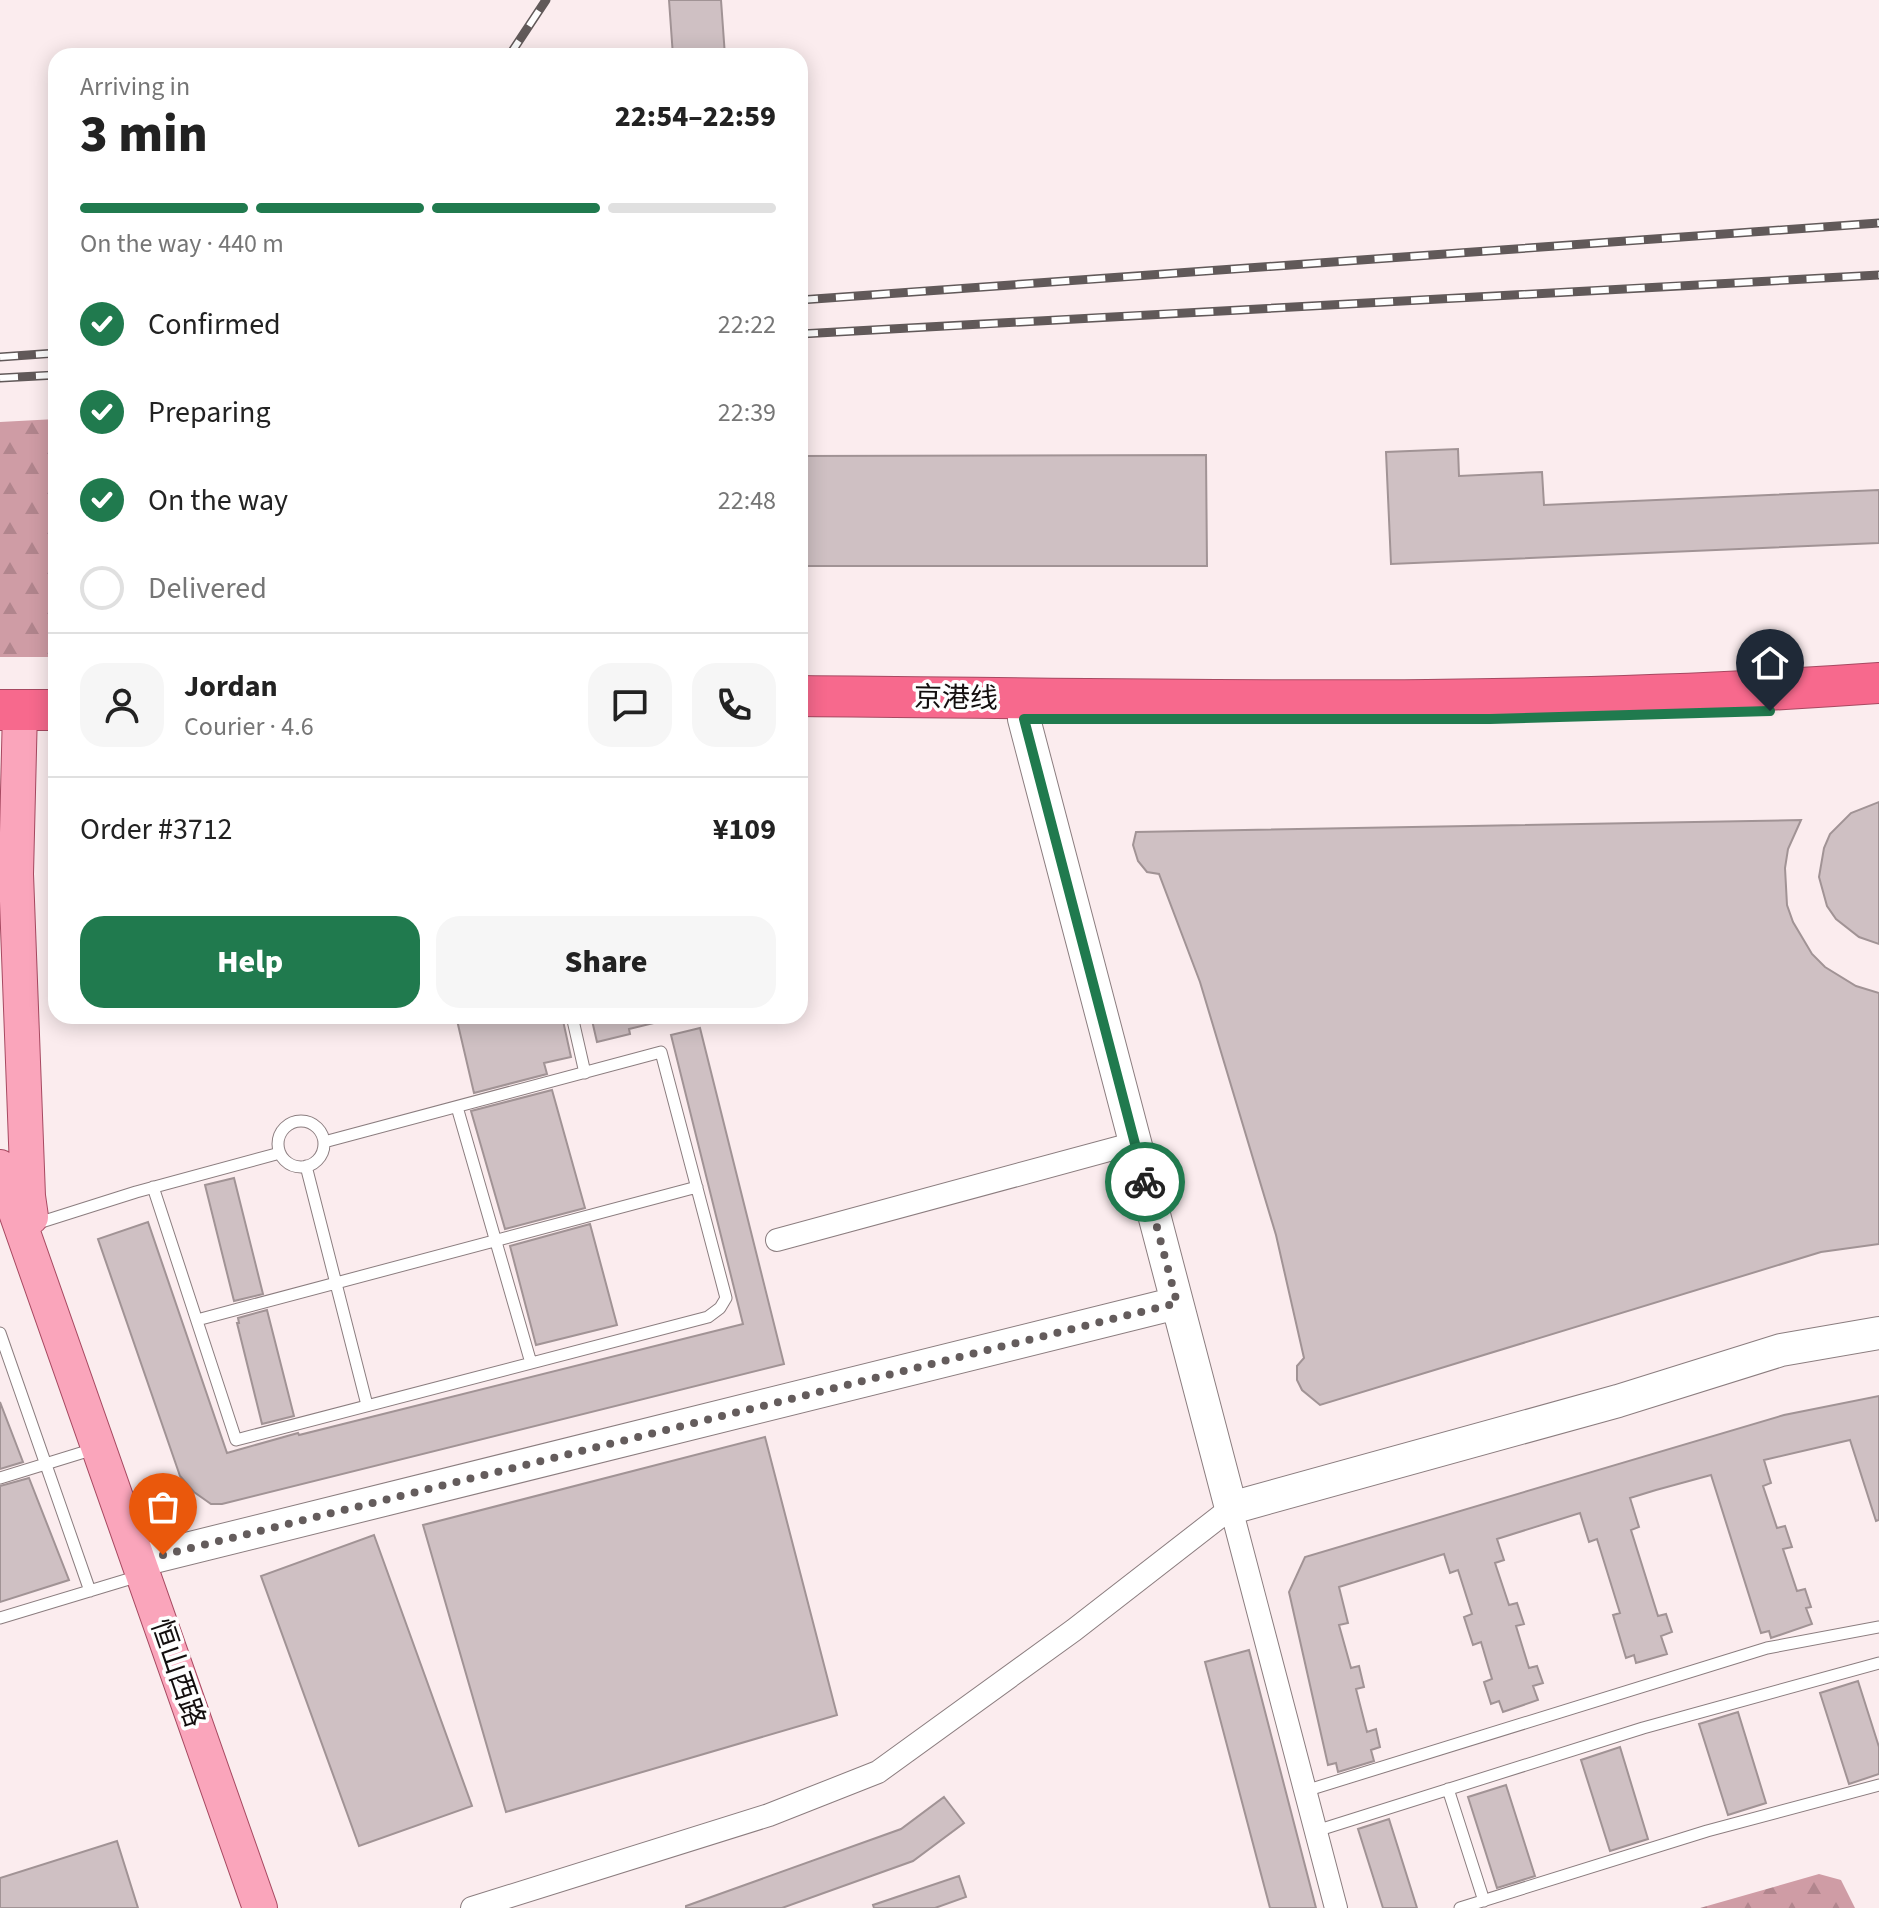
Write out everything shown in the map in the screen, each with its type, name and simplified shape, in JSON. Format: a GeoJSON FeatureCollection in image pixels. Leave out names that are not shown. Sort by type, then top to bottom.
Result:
{"type":"FeatureCollection","features":[{"type":"Feature","properties":{"kind":"highway","name":"京港线"},"geometry":{"type":"LineString","coordinates":[[808,696],[1475,699],[1722,692],[1879,683]]}},
{"type":"Feature","properties":{"kind":"highway"},"geometry":{"type":"LineString","coordinates":[[19,705],[48,693]]}},
{"type":"Feature","properties":{"kind":"highway","name":"京港线"},"geometry":{"type":"LineString","coordinates":[[808,717],[1490,719],[1707,714],[1879,704]]}},
{"type":"Feature","properties":{"kind":"main road"},"geometry":{"type":"LineString","coordinates":[[19,705],[16,874],[28,1196],[40,1282]]}},
{"type":"Feature","properties":{"kind":"main road"},"geometry":{"type":"LineString","coordinates":[[0,955],[16,874]]}},
{"type":"Feature","properties":{"kind":"main road","name":"恒山西路"},"geometry":{"type":"LineString","coordinates":[[0,1167],[260,1908]]}},
{"type":"Feature","properties":{"kind":"street"},"geometry":{"type":"LineString","coordinates":[[1024,719],[1336,1908]]}},
{"type":"Feature","properties":{"kind":"street"},"geometry":{"type":"LineString","coordinates":[[777,1240],[1135,1143]]}},
{"type":"Feature","properties":{"kind":"street"},"geometry":{"type":"LineString","coordinates":[[141,1568],[1177,1303]]}},
{"type":"Feature","properties":{"kind":"street"},"geometry":{"type":"LineString","coordinates":[[472,1908],[769,1815],[878,1772],[1074,1630],[1231,1508],[1618,1401],[1781,1350],[1879,1333]]}},
{"type":"Feature","properties":{"kind":"lane"},"geometry":{"type":"LineString","coordinates":[[574,1024],[585,1073]]}},
{"type":"Feature","properties":{"kind":"lane"},"geometry":{"type":"LineString","coordinates":[[153,1187],[236,1440],[708,1317],[720,1308],[726,1298],[661,1052],[324,1142]]}},
{"type":"Feature","properties":{"kind":"lane"},"geometry":{"type":"LineString","coordinates":[[457,1107],[531,1363]]}},
{"type":"Feature","properties":{"kind":"lane"},"geometry":{"type":"LineString","coordinates":[[299,1121],[315,1125],[321,1131],[324,1142],[322,1155],[316,1162],[294,1166],[280,1153],[278,1141],[285,1127],[299,1121]]}},
{"type":"Feature","properties":{"kind":"lane"},"geometry":{"type":"LineString","coordinates":[[32,1225],[153,1187],[280,1153]]}},
{"type":"Feature","properties":{"kind":"lane"},"geometry":{"type":"LineString","coordinates":[[306,1166],[367,1405]]}},
{"type":"Feature","properties":{"kind":"lane"},"geometry":{"type":"LineString","coordinates":[[197,1320],[697,1187]]}},
{"type":"Feature","properties":{"kind":"lane"},"geometry":{"type":"LineString","coordinates":[[0,1333],[90,1591]]}},
{"type":"Feature","properties":{"kind":"lane"},"geometry":{"type":"LineString","coordinates":[[0,1478],[98,1448]]}},
{"type":"Feature","properties":{"kind":"lane"},"geometry":{"type":"LineString","coordinates":[[0,1618],[90,1591],[141,1568]]}},
{"type":"Feature","properties":{"kind":"lane"},"geometry":{"type":"LineString","coordinates":[[1305,1791],[1767,1648],[1879,1627]]}},
{"type":"Feature","properties":{"kind":"lane"},"geometry":{"type":"LineString","coordinates":[[1316,1831],[1643,1728],[1879,1663]]}},
{"type":"Feature","properties":{"kind":"lane"},"geometry":{"type":"LineString","coordinates":[[1460,1908],[1707,1831],[1879,1785]]}},
{"type":"Feature","properties":{"kind":"lane"},"geometry":{"type":"LineString","coordinates":[[1448,1789],[1484,1901]]}},
{"type":"Feature","properties":{"kind":"green space"},"geometry":{"type":"Polygon","coordinates":[[[48,419],[48,657],[0,657],[0,422],[48,419]]]}},
{"type":"Feature","properties":{"kind":"green space"},"geometry":{"type":"Polygon","coordinates":[[[1819,1874],[1841,1880],[1855,1908],[1700,1908],[1819,1874]]]}},
{"type":"Feature","properties":{"kind":"building"},"geometry":{"type":"Polygon","coordinates":[[[669,0],[721,0],[724,48],[672,48],[669,0]]]}},
{"type":"Feature","properties":{"kind":"building"},"geometry":{"type":"Polygon","coordinates":[[[1458,449],[1459,476],[1542,472],[1544,505],[1879,490],[1879,543],[1391,564],[1386,452],[1458,449]]]}},
{"type":"Feature","properties":{"kind":"building"},"geometry":{"type":"Polygon","coordinates":[[[1206,455],[1207,566],[808,566],[808,456],[1206,455]]]}},
{"type":"Feature","properties":{"kind":"building"},"geometry":{"type":"Polygon","coordinates":[[[1879,802],[1879,944],[1859,937],[1836,919],[1827,906],[1819,877],[1830,834],[1851,813],[1879,802]]]}},
{"type":"Feature","properties":{"kind":"building"},"geometry":{"type":"Polygon","coordinates":[[[1801,820],[1788,849],[1785,868],[1787,905],[1793,922],[1812,954],[1825,967],[1856,986],[1879,993],[1879,1244],[1821,1252],[1320,1405],[1302,1390],[1297,1380],[1297,1366],[1304,1358],[1276,1235],[1200,982],[1159,874],[1147,872],[1138,861],[1133,845],[1136,832],[1801,820]]]}},
{"type":"Feature","properties":{"kind":"building"},"geometry":{"type":"Polygon","coordinates":[[[458,1024],[564,1024],[571,1057],[544,1063],[547,1074],[474,1093],[458,1024]]]}},
{"type":"Feature","properties":{"kind":"building"},"geometry":{"type":"Polygon","coordinates":[[[593,1024],[650,1024],[629,1029],[630,1034],[597,1042],[593,1024]]]}},
{"type":"Feature","properties":{"kind":"building"},"geometry":{"type":"Polygon","coordinates":[[[700,1028],[784,1364],[222,1504],[211,1504],[194,1492],[180,1476],[98,1239],[148,1222],[227,1453],[743,1324],[671,1035],[700,1028]]]}},
{"type":"Feature","properties":{"kind":"building"},"geometry":{"type":"Polygon","coordinates":[[[552,1090],[585,1208],[505,1229],[471,1111],[552,1090]]]}},
{"type":"Feature","properties":{"kind":"building"},"geometry":{"type":"Polygon","coordinates":[[[234,1178],[263,1294],[234,1301],[205,1185],[234,1178]]]}},
{"type":"Feature","properties":{"kind":"building"},"geometry":{"type":"Polygon","coordinates":[[[590,1224],[617,1325],[536,1345],[510,1246],[590,1224]]]}},
{"type":"Feature","properties":{"kind":"building"},"geometry":{"type":"Polygon","coordinates":[[[267,1310],[294,1416],[262,1424],[237,1323],[238,1318],[267,1310]]]}},
{"type":"Feature","properties":{"kind":"building"},"geometry":{"type":"Polygon","coordinates":[[[1879,1396],[1879,1520],[1876,1521],[1850,1440],[1764,1460],[1771,1483],[1763,1486],[1777,1528],[1785,1526],[1792,1547],[1783,1549],[1797,1591],[1805,1589],[1811,1607],[1806,1608],[1812,1624],[1771,1638],[1769,1631],[1761,1633],[1711,1475],[1656,1490],[1630,1498],[1639,1527],[1631,1530],[1658,1616],[1666,1614],[1672,1632],[1661,1636],[1667,1654],[1636,1663],[1634,1655],[1626,1658],[1613,1615],[1620,1613],[1597,1539],[1589,1542],[1580,1513],[1497,1539],[1504,1560],[1495,1563],[1509,1605],[1517,1603],[1524,1624],[1516,1626],[1529,1668],[1537,1666],[1543,1683],[1533,1686],[1538,1700],[1503,1712],[1499,1701],[1491,1704],[1484,1682],[1492,1679],[1481,1642],[1473,1645],[1464,1617],[1472,1614],[1458,1570],[1450,1573],[1444,1554],[1339,1587],[1348,1623],[1339,1625],[1351,1668],[1359,1666],[1364,1687],[1356,1689],[1367,1732],[1376,1729],[1380,1747],[1371,1750],[1374,1761],[1338,1772],[1336,1763],[1328,1765],[1289,1592],[1305,1557],[1784,1415],[1879,1396]]]}},
{"type":"Feature","properties":{"kind":"building"},"geometry":{"type":"Polygon","coordinates":[[[0,1402],[23,1462],[0,1469],[0,1402]]]}},
{"type":"Feature","properties":{"kind":"building"},"geometry":{"type":"Polygon","coordinates":[[[765,1437],[837,1715],[506,1812],[423,1525],[765,1437]]]}},
{"type":"Feature","properties":{"kind":"building"},"geometry":{"type":"Polygon","coordinates":[[[29,1478],[69,1580],[0,1602],[0,1486],[29,1478]]]}},
{"type":"Feature","properties":{"kind":"building"},"geometry":{"type":"Polygon","coordinates":[[[374,1535],[472,1806],[359,1846],[261,1576],[374,1535]]]}},
{"type":"Feature","properties":{"kind":"building"},"geometry":{"type":"Polygon","coordinates":[[[1249,1650],[1316,1908],[1270,1908],[1205,1662],[1249,1650]]]}},
{"type":"Feature","properties":{"kind":"building"},"geometry":{"type":"Polygon","coordinates":[[[1858,1681],[1879,1747],[1879,1774],[1849,1784],[1820,1693],[1858,1681]]]}},
{"type":"Feature","properties":{"kind":"building"},"geometry":{"type":"Polygon","coordinates":[[[1738,1712],[1766,1803],[1728,1815],[1699,1724],[1738,1712]]]}},
{"type":"Feature","properties":{"kind":"building"},"geometry":{"type":"Polygon","coordinates":[[[1620,1747],[1648,1839],[1610,1851],[1581,1760],[1620,1747]]]}},
{"type":"Feature","properties":{"kind":"building"},"geometry":{"type":"Polygon","coordinates":[[[1506,1785],[1535,1876],[1497,1888],[1468,1797],[1506,1785]]]}},
{"type":"Feature","properties":{"kind":"building"},"geometry":{"type":"Polygon","coordinates":[[[944,1797],[964,1823],[913,1861],[782,1908],[686,1908],[901,1829],[944,1797]]]}},
{"type":"Feature","properties":{"kind":"building"},"geometry":{"type":"Polygon","coordinates":[[[1389,1819],[1417,1908],[1383,1908],[1358,1829],[1389,1819]]]}},
{"type":"Feature","properties":{"kind":"building"},"geometry":{"type":"Polygon","coordinates":[[[117,1841],[138,1908],[0,1908],[0,1878],[117,1841]]]}},
{"type":"Feature","properties":{"kind":"building"},"geometry":{"type":"Polygon","coordinates":[[[959,1876],[966,1897],[935,1908],[874,1908],[873,1905],[959,1876]]]}},
{"type":"Feature","properties":{"kind":"railway"},"geometry":{"type":"LineString","coordinates":[[514,48],[546,0]]}},
{"type":"Feature","properties":{"kind":"railway"},"geometry":{"type":"LineString","coordinates":[[808,299],[1879,223]]}},
{"type":"Feature","properties":{"kind":"railway"},"geometry":{"type":"LineString","coordinates":[[808,334],[1879,275]]}},
{"type":"Feature","properties":{"kind":"railway"},"geometry":{"type":"LineString","coordinates":[[0,357],[48,354]]}},
{"type":"Feature","properties":{"kind":"railway"},"geometry":{"type":"LineString","coordinates":[[0,378],[48,375]]}},
{"type":"Feature","properties":{"kind":"way so far"},"geometry":{"type":"LineString","coordinates":[[163,1555],[1177,1303],[1145,1182]]}},
{"type":"Feature","properties":{"kind":"route"},"geometry":{"type":"LineString","coordinates":[[1145,1182],[1024,719],[1490,719],[1770,711]]}}]}
